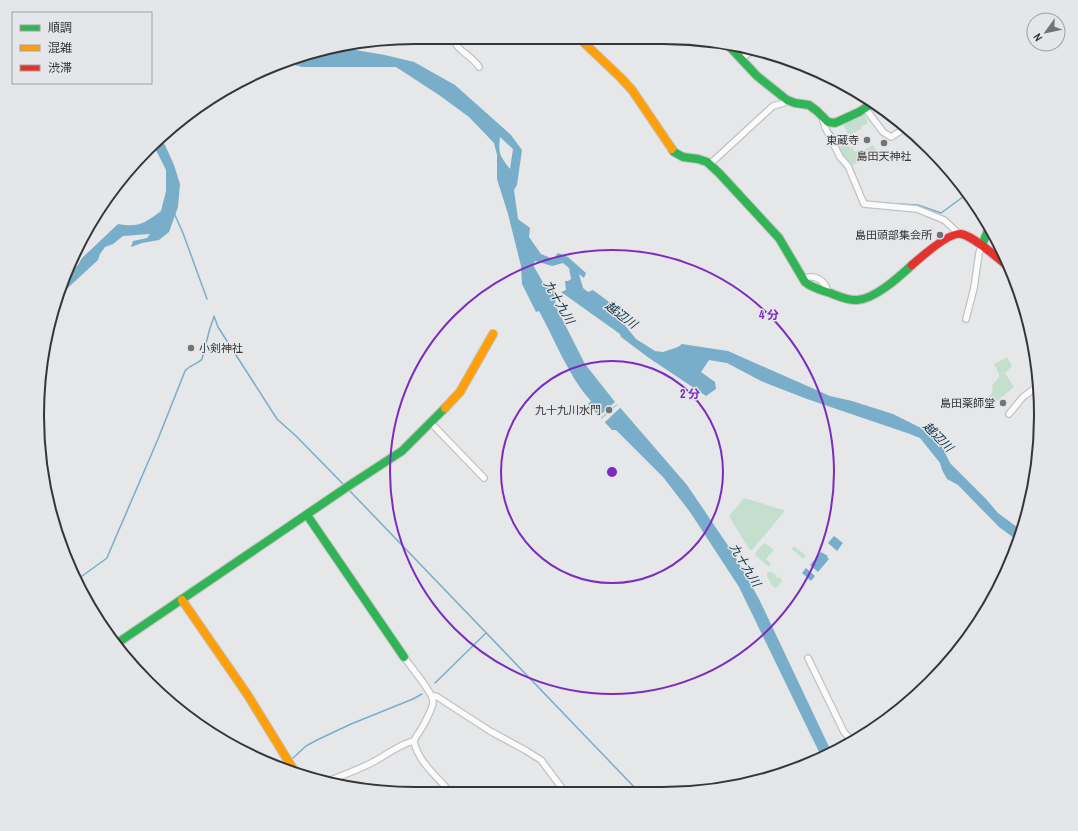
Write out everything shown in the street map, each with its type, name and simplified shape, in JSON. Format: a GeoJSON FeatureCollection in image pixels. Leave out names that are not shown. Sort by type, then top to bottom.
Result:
{"type":"FeatureCollection","features":[{"type":"Feature","properties":{"kind":"street"},"geometry":{"type":"LineString","coordinates":[[456,44],[479,67]]}},
{"type":"Feature","properties":{"kind":"street"},"geometry":{"type":"LineString","coordinates":[[584,44],[632,90],[674,152],[684,158],[702,159],[710,164],[779,238],[803,279],[810,286],[849,299],[857,300],[871,296],[895,280],[928,251],[957,234],[967,235],[1000,260]]}},
{"type":"Feature","properties":{"kind":"street"},"geometry":{"type":"LineString","coordinates":[[733,51],[757,76],[787,100],[795,103],[806,104],[817,110],[828,122],[835,123],[868,106]]}},
{"type":"Feature","properties":{"kind":"street"},"geometry":{"type":"LineString","coordinates":[[741,59],[747,54]]}},
{"type":"Feature","properties":{"kind":"street"},"geometry":{"type":"LineString","coordinates":[[710,164],[773,106],[784,103],[787,100]]}},
{"type":"Feature","properties":{"kind":"street"},"geometry":{"type":"LineString","coordinates":[[865,108],[883,132],[891,137],[901,131]]}},
{"type":"Feature","properties":{"kind":"street"},"geometry":{"type":"LineString","coordinates":[[821,115],[825,127],[840,157],[848,166],[864,204],[917,209],[944,220],[955,230],[957,234]]}},
{"type":"Feature","properties":{"kind":"street"},"geometry":{"type":"LineString","coordinates":[[966,319],[974,288],[979,253],[986,234]]}},
{"type":"Feature","properties":{"kind":"street"},"geometry":{"type":"LineString","coordinates":[[120,641],[350,485],[395,457],[431,423],[460,392],[493,334]]}},
{"type":"Feature","properties":{"kind":"street"},"geometry":{"type":"LineString","coordinates":[[1009,414],[1023,397],[1033,390]]}},
{"type":"Feature","properties":{"kind":"street"},"geometry":{"type":"LineString","coordinates":[[431,423],[484,478]]}},
{"type":"Feature","properties":{"kind":"street"},"geometry":{"type":"LineString","coordinates":[[307,515],[432,696],[433,702],[431,709],[425,724],[414,741],[415,747],[424,763],[446,787]]}},
{"type":"Feature","properties":{"kind":"street"},"geometry":{"type":"LineString","coordinates":[[182,600],[247,694],[291,765]]}},
{"type":"Feature","properties":{"kind":"street"},"geometry":{"type":"LineString","coordinates":[[808,658],[844,732],[848,737]]}},
{"type":"Feature","properties":{"kind":"street"},"geometry":{"type":"LineString","coordinates":[[432,696],[436,696],[490,731],[541,760],[561,787]]}},
{"type":"Feature","properties":{"kind":"street"},"geometry":{"type":"LineString","coordinates":[[334,778],[373,762],[410,741],[414,741]]}},
{"type":"Feature","properties":{"kind":"green space"},"geometry":{"type":"Polygon","coordinates":[[[863,112],[868,123],[849,136],[842,122],[863,112]]]}},
{"type":"Feature","properties":{"kind":"green space"},"geometry":{"type":"Polygon","coordinates":[[[844,139],[850,148],[852,147],[855,152],[859,149],[861,152],[873,145],[876,150],[853,165],[843,155],[838,142],[844,139]]]}},
{"type":"Feature","properties":{"kind":"green space"},"geometry":{"type":"Polygon","coordinates":[[[1007,357],[1012,366],[1005,373],[1014,387],[992,405],[987,397],[992,391],[992,385],[999,377],[998,371],[994,364],[1007,357]]]}},
{"type":"Feature","properties":{"kind":"green space"},"geometry":{"type":"Polygon","coordinates":[[[744,498],[784,510],[784,512],[752,550],[749,549],[729,516],[744,498]]]}},
{"type":"Feature","properties":{"kind":"green space"},"geometry":{"type":"Polygon","coordinates":[[[765,543],[774,550],[766,559],[771,564],[769,567],[756,556],[755,553],[765,543]]]}},
{"type":"Feature","properties":{"kind":"green space"},"geometry":{"type":"Polygon","coordinates":[[[793,547],[805,555],[805,558],[802,558],[793,550],[793,547]]]}},
{"type":"Feature","properties":{"kind":"green space"},"geometry":{"type":"Polygon","coordinates":[[[768,572],[777,575],[776,577],[779,577],[782,581],[776,588],[773,587],[767,576],[768,572]]]}},
{"type":"Feature","properties":{"kind":"water"},"geometry":{"type":"Polygon","coordinates":[[[352,50],[414,62],[455,85],[511,135],[522,150],[517,185],[514,190],[518,219],[530,228],[529,237],[541,254],[553,259],[558,253],[568,257],[586,273],[584,278],[579,274],[583,288],[588,292],[593,290],[616,307],[611,308],[636,339],[655,351],[663,352],[678,347],[682,344],[728,351],[830,396],[852,401],[893,414],[937,436],[950,463],[998,513],[1017,527],[1013,537],[999,527],[958,485],[947,479],[940,463],[920,438],[807,399],[761,381],[727,363],[709,360],[701,372],[715,382],[716,389],[706,396],[649,358],[621,337],[620,334],[561,292],[566,290],[565,281],[571,279],[569,268],[563,263],[552,266],[535,261],[533,265],[545,286],[554,291],[556,307],[585,364],[615,402],[599,416],[588,404],[591,401],[569,370],[539,311],[536,312],[522,284],[521,266],[508,214],[497,179],[497,155],[494,143],[469,117],[396,67],[302,67],[294,65],[352,50]],[[500,137],[500,154],[510,169],[513,149],[500,137]]]}},
{"type":"Feature","properties":{"kind":"water"},"geometry":{"type":"Polygon","coordinates":[[[163,143],[174,165],[180,184],[178,207],[169,232],[159,240],[142,243],[131,247],[133,241],[147,238],[150,234],[123,236],[113,244],[105,247],[98,260],[66,289],[74,269],[82,258],[118,224],[141,224],[161,211],[166,191],[166,170],[156,150],[163,143]]]}},
{"type":"Feature","properties":{"kind":"water"},"geometry":{"type":"Polygon","coordinates":[[[617,404],[687,485],[733,553],[759,599],[829,748],[819,752],[739,587],[690,512],[663,477],[616,430],[612,430],[601,418],[617,404]]]}},
{"type":"Feature","properties":{"kind":"water"},"geometry":{"type":"Polygon","coordinates":[[[834,536],[843,543],[837,551],[828,543],[834,536]]]}},
{"type":"Feature","properties":{"kind":"water"},"geometry":{"type":"Polygon","coordinates":[[[821,552],[828,556],[827,557],[829,559],[818,572],[810,565],[821,552]]]}},
{"type":"Feature","properties":{"kind":"water"},"geometry":{"type":"Polygon","coordinates":[[[806,568],[815,576],[811,581],[802,573],[806,568]]]}},
{"type":"Feature","properties":{"kind":"pier"},"geometry":{"type":"Polygon","coordinates":[[[618,404],[621,407],[604,423],[601,419],[618,404]]]}},
{"type":"Feature","properties":{"kind":"waterway"},"geometry":{"type":"LineString","coordinates":[[828,128],[833,134],[841,153]]}},
{"type":"Feature","properties":{"kind":"waterway"},"geometry":{"type":"LineString","coordinates":[[847,161],[851,165],[858,182]]}},
{"type":"Feature","properties":{"kind":"waterway"},"geometry":{"type":"LineString","coordinates":[[880,203],[918,205],[941,213],[963,197]]}},
{"type":"Feature","properties":{"kind":"waterway"},"geometry":{"type":"LineString","coordinates":[[174,213],[183,233],[207,299]]}},
{"type":"Feature","properties":{"kind":"waterway"},"geometry":{"type":"LineString","coordinates":[[214,316],[218,327],[277,419],[296,436],[344,485]]}},
{"type":"Feature","properties":{"kind":"waterway"},"geometry":{"type":"LineString","coordinates":[[81,577],[107,558],[158,439],[185,371],[202,359],[214,317]]}},
{"type":"Feature","properties":{"kind":"waterway"},"geometry":{"type":"LineString","coordinates":[[348,489],[634,787]]}},
{"type":"Feature","properties":{"kind":"waterway"},"geometry":{"type":"LineString","coordinates":[[435,683],[486,633]]}},
{"type":"Feature","properties":{"kind":"waterway"},"geometry":{"type":"LineString","coordinates":[[293,758],[306,746],[317,740],[422,694]]}},
{"type":"Feature","properties":{"kind":"traffic: fast"},"geometry":{"type":"LineString","coordinates":[[733,51],[757,76],[787,100],[809,105],[828,122],[835,123],[868,106]]}},
{"type":"Feature","properties":{"kind":"traffic: fast"},"geometry":{"type":"LineString","coordinates":[[672,149],[674,152],[683,157],[707,162],[719,173],[779,238],[805,282],[814,287],[847,299],[864,299],[879,292],[912,265]]}},
{"type":"Feature","properties":{"kind":"traffic: fast"},"geometry":{"type":"LineString","coordinates":[[982,245],[986,234]]}},
{"type":"Feature","properties":{"kind":"traffic: fast"},"geometry":{"type":"LineString","coordinates":[[120,641],[402,451],[445,408]]}},
{"type":"Feature","properties":{"kind":"traffic: fast"},"geometry":{"type":"LineString","coordinates":[[307,515],[404,657]]}},
{"type":"Feature","properties":{"kind":"traffic: slow"},"geometry":{"type":"LineString","coordinates":[[585,44],[632,90],[672,149]]}},
{"type":"Feature","properties":{"kind":"traffic: slow"},"geometry":{"type":"LineString","coordinates":[[445,408],[460,392],[493,334]]}},
{"type":"Feature","properties":{"kind":"traffic: slow"},"geometry":{"type":"LineString","coordinates":[[182,600],[247,694],[291,765]]}},
{"type":"Feature","properties":{"kind":"traffic: jam"},"geometry":{"type":"LineString","coordinates":[[912,265],[928,251],[956,234],[961,234],[973,239],[1000,260]]}},
{"type":"Feature","properties":{"kind":"place","name":"東蔵寺"},"geometry":{"type":"Point","coordinates":[867,140]}},
{"type":"Feature","properties":{"kind":"place","name":"島田天神社"},"geometry":{"type":"Point","coordinates":[884,143]}},
{"type":"Feature","properties":{"kind":"place","name":"島田頭部集会所"},"geometry":{"type":"Point","coordinates":[940,235]}},
{"type":"Feature","properties":{"kind":"place","name":"小剣神社"},"geometry":{"type":"Point","coordinates":[191,348]}},
{"type":"Feature","properties":{"kind":"place","name":"島田薬師堂"},"geometry":{"type":"Point","coordinates":[1003,403]}},
{"type":"Feature","properties":{"kind":"place","name":"九十九川水門"},"geometry":{"type":"Point","coordinates":[609,410]}},
{"type":"Feature","properties":{"kind":"water label","name":"九十九川"},"geometry":{"type":"Point","coordinates":[559,302]}},
{"type":"Feature","properties":{"kind":"water label","name":"越辺川"},"geometry":{"type":"Point","coordinates":[621,315]}},
{"type":"Feature","properties":{"kind":"water label","name":"越辺川"},"geometry":{"type":"Point","coordinates":[938,437]}},
{"type":"Feature","properties":{"kind":"water label","name":"九十九川"},"geometry":{"type":"Point","coordinates":[745,565]}}]}
